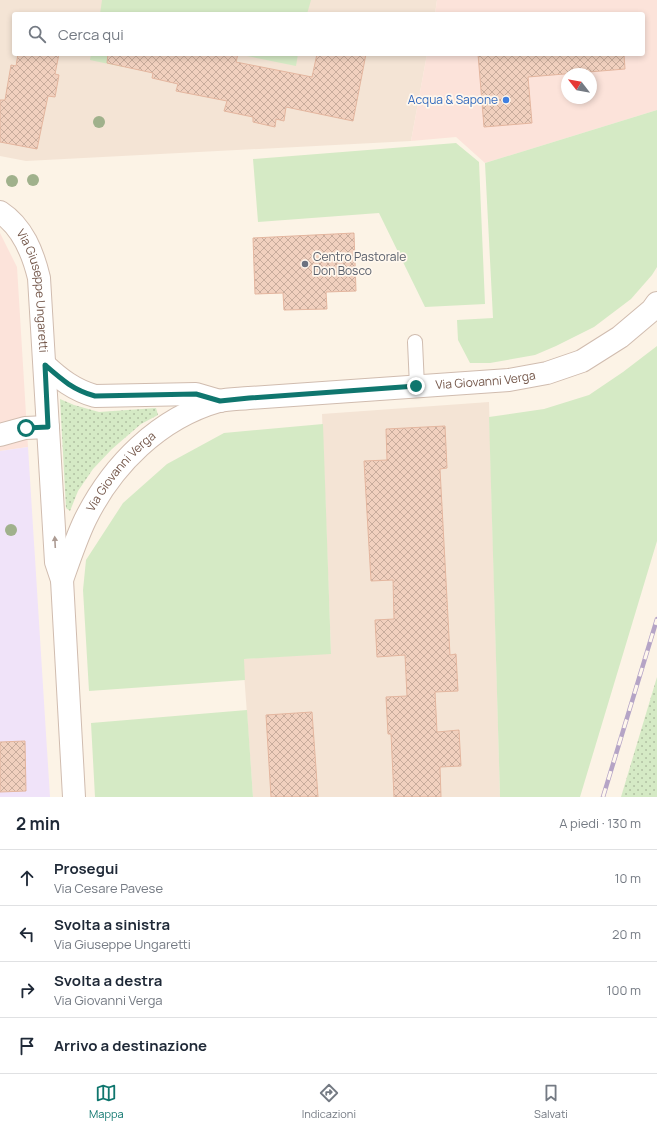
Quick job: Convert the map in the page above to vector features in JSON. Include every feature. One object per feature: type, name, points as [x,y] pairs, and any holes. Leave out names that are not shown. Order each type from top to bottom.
[{"type":"street","name":"Via Giuseppe Ungaretti","points":[[0,212],[8,218],[23,235],[35,261],[39,278],[48,427]]},
{"type":"street","name":"Via Giovanni Verga","points":[[62,580],[85,520],[102,491],[120,466],[164,427],[193,411],[220,401],[509,380],[547,373],[582,361],[620,337],[652,310],[657,303]]},
{"type":"street","name":"Via Giovanni Verga","points":[[45,365],[71,386],[82,392],[95,396],[196,394],[220,401]]},
{"type":"street","name":"Via Giovanni Verga","points":[[48,427],[56,562],[62,580],[74,797]]},
{"type":"street","points":[[0,435],[26,428],[48,427]]},
{"type":"lane","points":[[415,342],[416,386]]},
{"type":"shaded area","points":[[0,0],[437,0],[435,12],[12,12],[12,56],[427,56],[411,141],[26,161],[0,156]]},
{"type":"shaded area","points":[[437,0],[657,0],[657,110],[485,163],[456,137],[411,141],[427,56],[645,56],[645,12],[435,12]]},
{"type":"shaded area","points":[[0,233],[17,267],[28,447],[0,451]]},
{"type":"shaded area","points":[[489,402],[500,797],[253,797],[243,659],[331,653],[322,414]]},
{"type":"shaded area","points":[[28,447],[50,797],[0,797],[0,451]]},
{"type":"green space","points":[[102,0],[311,0],[308,12],[100,12]]},
{"type":"green space","points":[[91,56],[126,56],[123,67],[90,60]]},
{"type":"green space","points":[[247,56],[298,56],[296,66]]},
{"type":"green space","points":[[657,110],[657,267],[652,275],[631,299],[594,327],[556,346],[535,355],[490,363],[470,363],[458,340],[457,320],[493,318],[485,163]]},
{"type":"green space","points":[[456,143],[479,162],[485,304],[425,307],[379,213],[258,222],[253,159]]},
{"type":"green space","points":[[657,346],[657,541],[580,797],[500,797],[489,417],[544,409],[589,395],[623,372]]},
{"type":"green space","points":[[60,399],[74,405],[99,412],[156,408],[158,415],[141,424],[112,449],[93,469],[78,491],[70,511],[66,508]]},
{"type":"green space","points":[[323,424],[331,654],[244,659],[245,680],[89,691],[83,590],[86,560],[123,503],[167,464],[224,433]]},
{"type":"green space","points":[[657,677],[657,797],[621,797]]},
{"type":"green space","points":[[247,710],[253,797],[95,797],[91,723]]},
{"type":"building","points":[[18,56],[59,56],[55,74],[59,75],[55,97],[48,96],[37,149],[0,142],[0,100],[5,100],[11,65],[16,66]]},
{"type":"building","points":[[108,56],[238,56],[236,62],[312,77],[317,56],[366,56],[353,121],[286,107],[284,121],[276,119],[275,127],[253,122],[253,117],[224,111],[227,101],[176,91],[178,84],[152,78],[153,73],[107,63]]},
{"type":"building","name":"Acqua & Sapone","points":[[478,56],[624,56],[625,69],[597,71],[597,68],[561,68],[561,74],[528,77],[532,123],[484,127]]},
{"type":"building","name":"Centro Pastorale Don Bosco","points":[[354,233],[356,291],[326,292],[327,309],[284,310],[283,293],[255,294],[253,238]]},
{"type":"building","points":[[445,426],[447,468],[440,469],[450,655],[456,654],[458,691],[435,692],[437,732],[459,730],[461,766],[440,767],[441,797],[394,797],[391,734],[388,734],[386,697],[407,696],[405,655],[377,657],[375,620],[394,619],[393,580],[371,581],[364,461],[387,460],[386,429]]},
{"type":"building","points":[[312,712],[318,797],[271,797],[266,715]]},
{"type":"building","points":[[25,741],[26,791],[0,792],[0,742]]},
{"type":"railway","points":[[603,797],[657,619]]},
{"type":"place","name":"Acqua & Sapone","points":[[506,100]]},
{"type":"place","name":"Centro Pastorale Don Bosco","points":[[305,264]]},
{"type":"route","points":[[26,428],[48,427],[45,365],[71,386],[82,392],[95,396],[196,394],[220,401],[416,386]]}]
